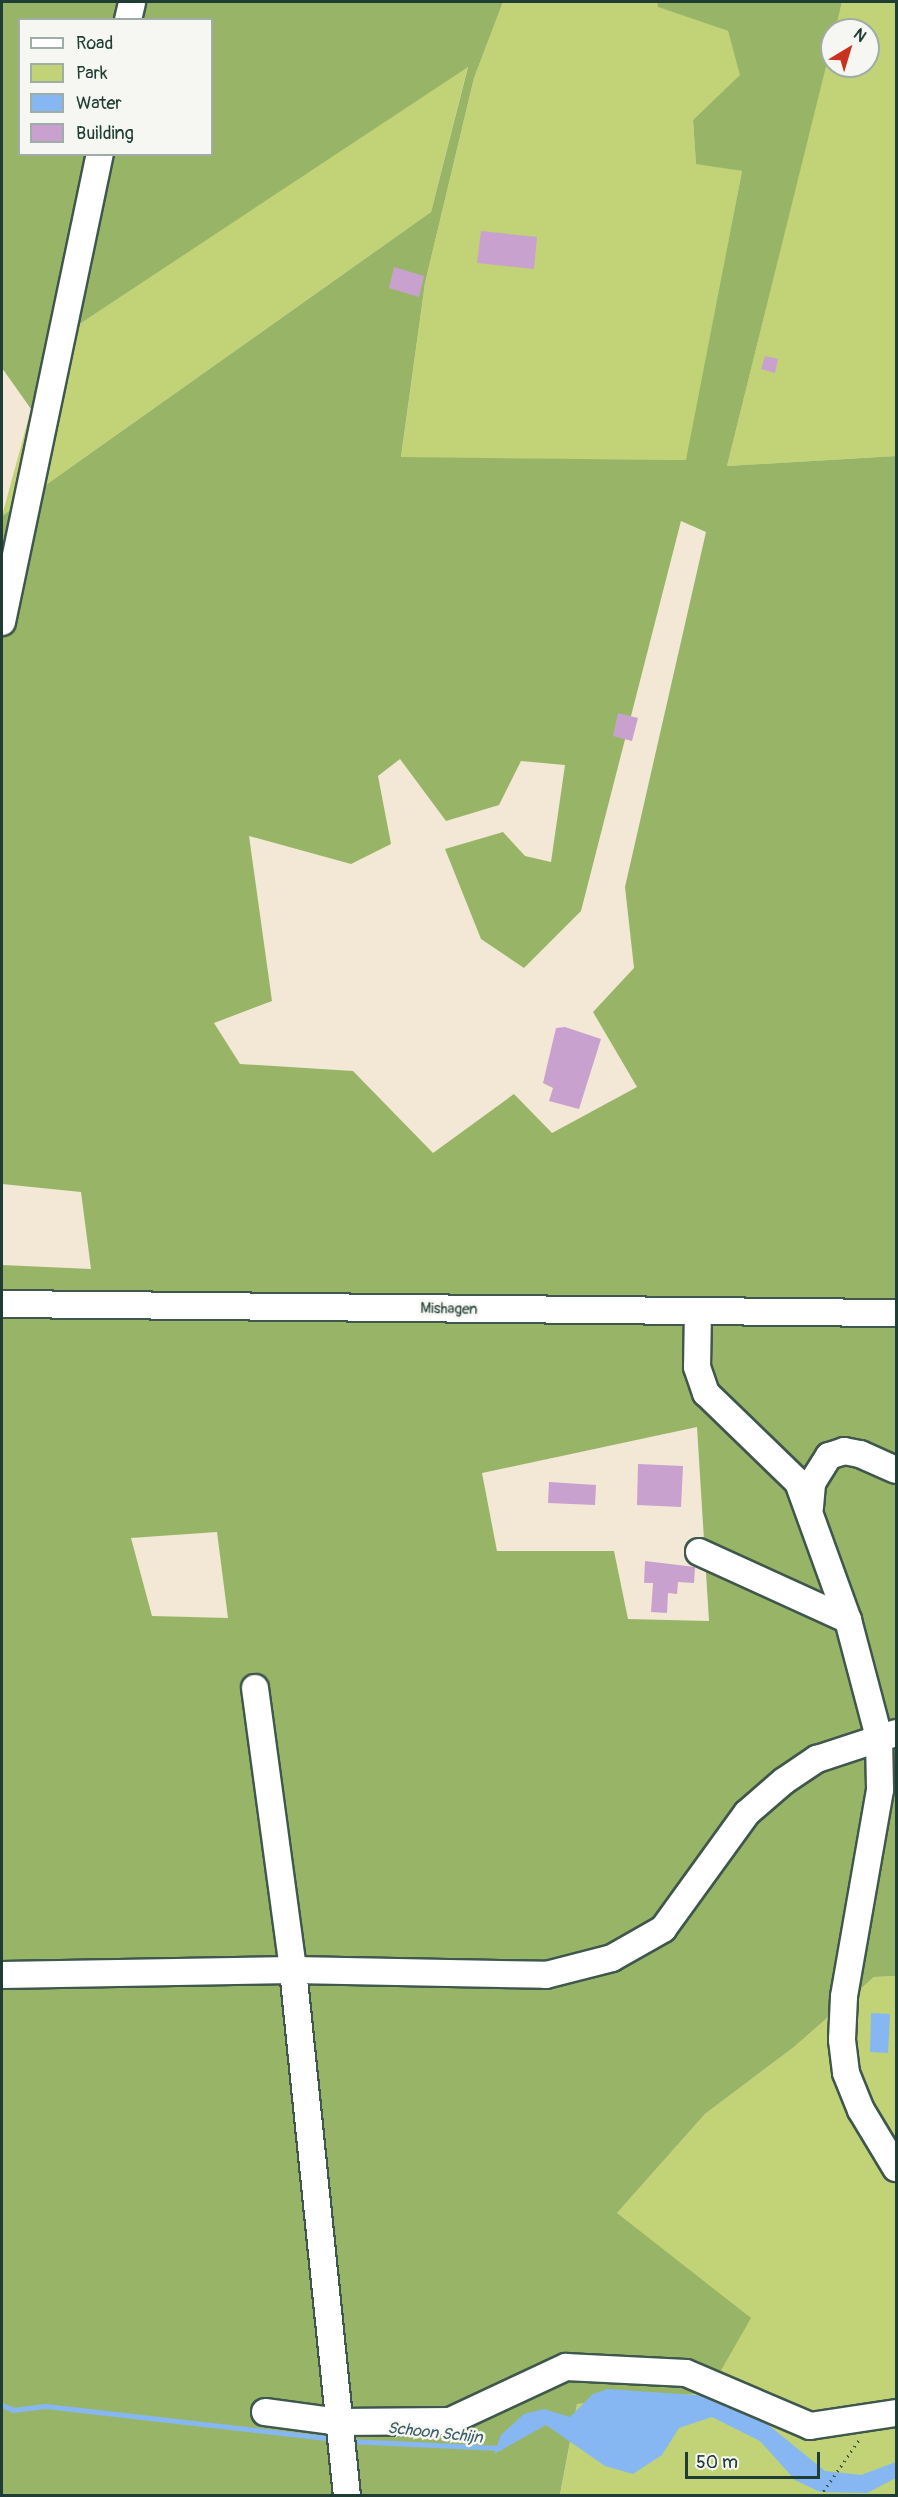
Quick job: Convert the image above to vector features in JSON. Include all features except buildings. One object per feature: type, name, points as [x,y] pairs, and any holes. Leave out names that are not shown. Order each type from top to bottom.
[{"type":"street","points":[[129,18],[132,2]]},
{"type":"street","points":[[2,622],[100,156]]},
{"type":"street","name":"Mishagen","points":[[2,1304],[897,1313]]},
{"type":"street","points":[[698,1311],[697,1367],[706,1393],[780,1460],[810,1507],[888,1735],[844,1997],[842,2040],[846,2073],[861,2110],[897,2168]]},
{"type":"street","points":[[810,1507],[812,1483],[829,1456],[844,1451],[860,1454],[897,1470]]},
{"type":"street","points":[[699,1552],[848,1620]]},
{"type":"street","points":[[255,1688],[294,1970],[347,2496]]},
{"type":"street","points":[[2,1975],[294,1970],[546,1975],[612,1958],[663,1929],[747,1813],[784,1781],[817,1759],[888,1735]]},
{"type":"street","points":[[265,2412],[340,2422],[450,2421],[566,2367],[686,2373],[810,2426],[897,2413]]},
{"type":"path","points":[[820,2496],[840,2466]]},
{"type":"green space","points":[[2,2],[503,2],[474,78],[425,283],[401,457],[686,460],[742,171],[696,164],[693,120],[740,75],[728,31],[658,7],[657,2],[842,2],[838,18],[820,18],[820,78],[823,78],[727,466],[896,456],[896,1302],[2,1296],[2,1265],[91,1269],[81,1192],[2,1184],[2,516],[431,212],[468,67],[63,335],[31,409],[2,368]],"holes":[[[681,521],[706,532],[625,887],[634,968],[593,1012],[637,1087],[552,1133],[514,1094],[433,1153],[353,1071],[240,1064],[214,1023],[272,1001],[249,836],[351,864],[391,844],[378,776],[400,759],[446,821],[499,805],[521,761],[565,765],[551,862],[525,856],[503,832],[445,849],[481,939],[524,968],[581,911]]]},
{"type":"green space","points":[[503,2],[657,2],[659,7],[728,31],[741,75],[693,120],[696,163],[742,171],[687,460],[401,458],[425,283],[474,78]]},
{"type":"green space","points":[[842,2],[896,2],[896,456],[727,466],[823,78],[880,78],[880,18],[837,18]]},
{"type":"green space","points":[[468,66],[431,212],[2,516],[31,409],[63,335]]},
{"type":"green space","points":[[2,1316],[896,1327],[896,1976],[874,1977],[794,2047],[705,2114],[617,2213],[751,2318],[708,2393],[577,2404],[560,2495],[2,2496]],"holes":[[[697,1427],[709,1621],[628,1619],[614,1551],[497,1551],[482,1473]],[[217,1532],[228,1618],[152,1616],[131,1538]]]},
{"type":"green space","points":[[896,1976],[896,2495],[560,2496],[577,2404],[708,2393],[617,2213],[705,2114],[794,2047],[874,1977]]},
{"type":"water","points":[[871,2013],[890,2014],[888,2053],[870,2052]]},
{"type":"water","points":[[607,2389],[710,2396],[766,2423],[825,2471],[861,2475],[896,2462],[896,2478],[867,2493],[820,2492],[795,2480],[760,2441],[712,2417],[679,2428],[662,2455],[633,2474],[605,2466],[546,2425],[494,2454],[501,2435],[524,2414],[544,2409],[570,2417],[593,2394]]},
{"type":"waterway","name":"Schoon Schijn","points":[[2,2405],[13,2410],[45,2406],[334,2439]]},
{"type":"waterway","name":"Schoon Schijn","points":[[349,2441],[500,2448]]}]
